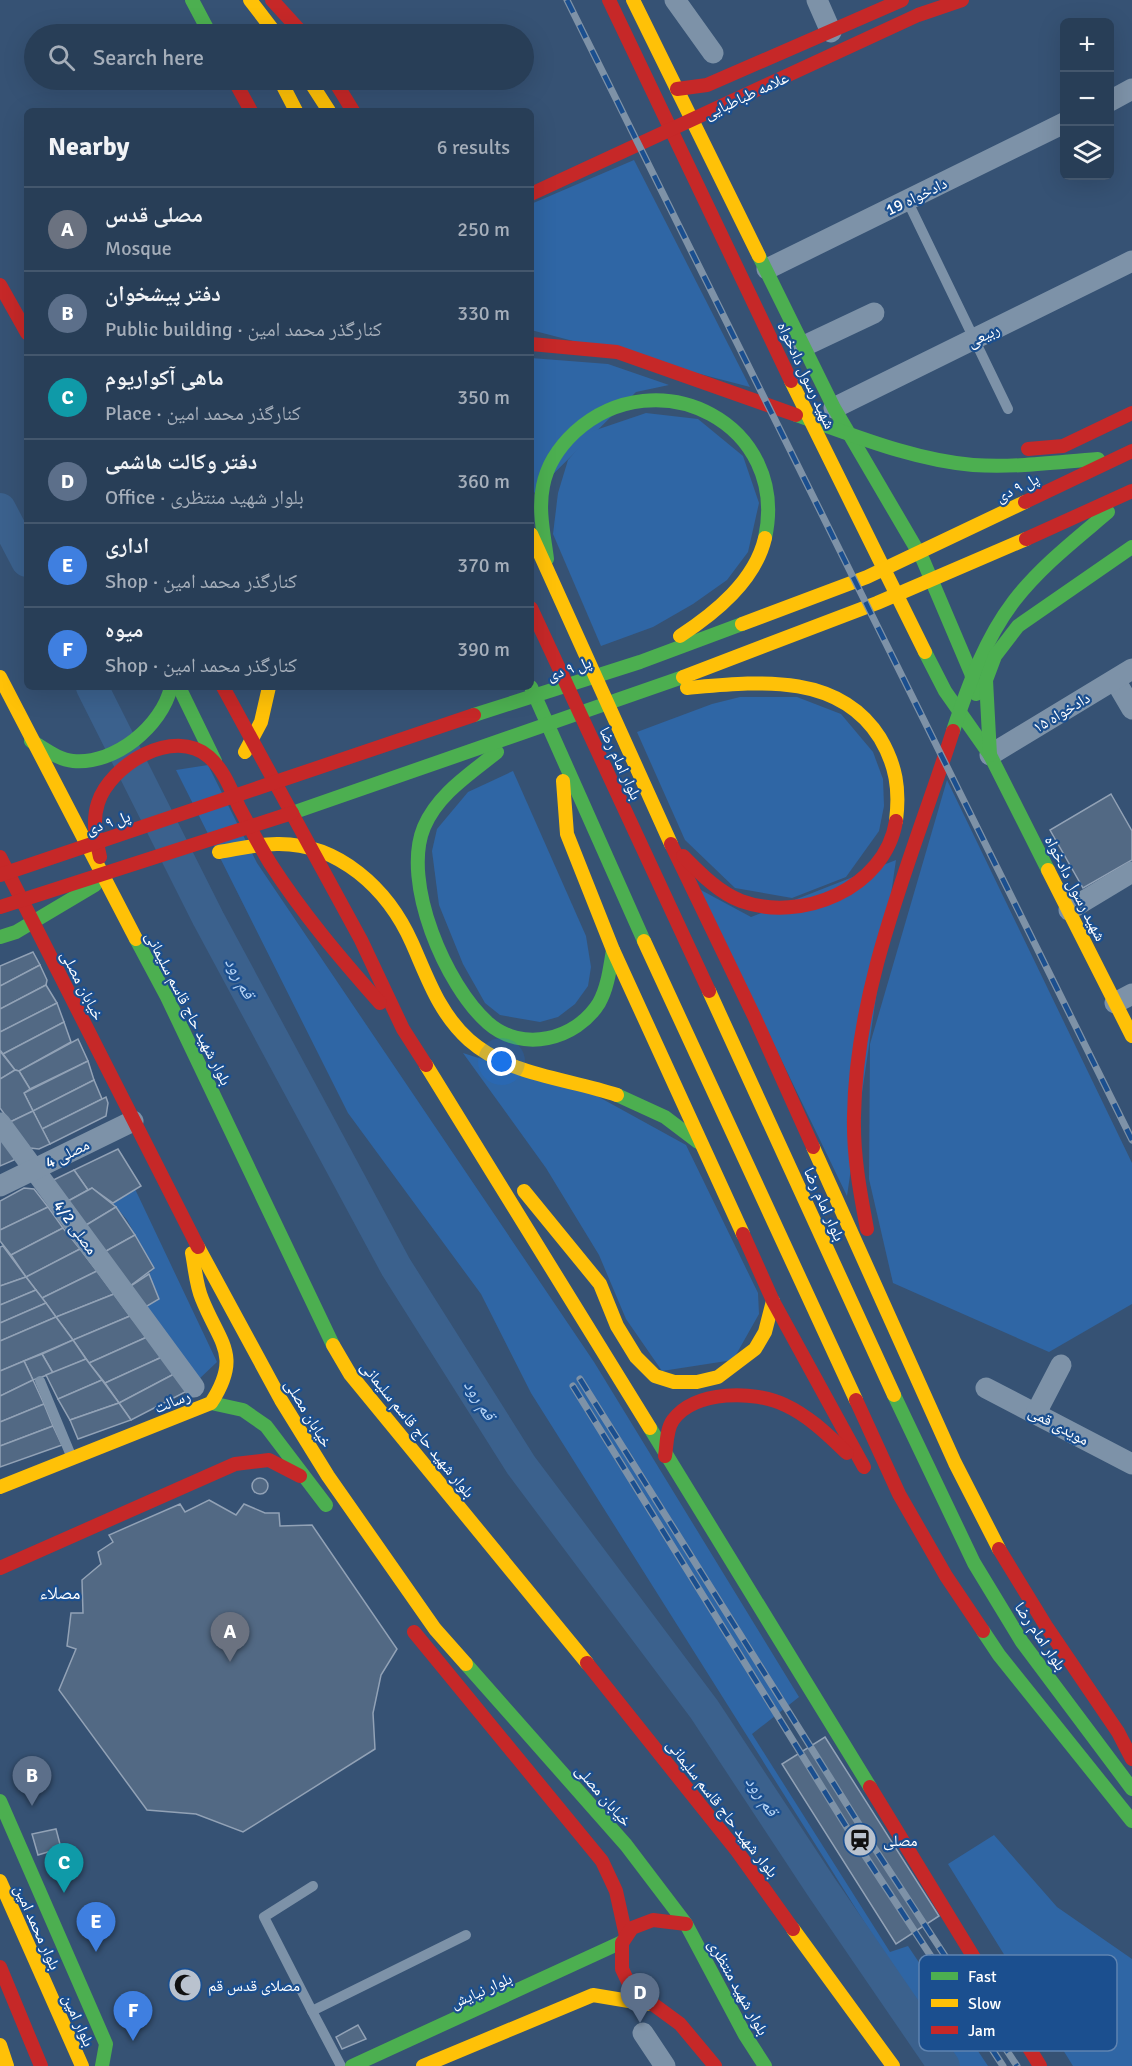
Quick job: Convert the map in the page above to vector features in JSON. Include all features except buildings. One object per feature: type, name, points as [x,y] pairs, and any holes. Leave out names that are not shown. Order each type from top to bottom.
[{"type":"main road","points":[[192,0],[205,24]]},
{"type":"main road","points":[[242,0],[253,24]]},
{"type":"main road","points":[[250,0],[268,24]]},
{"type":"main road","points":[[272,0],[294,24]]},
{"type":"main road","name":"شهید رسول دادخواه","points":[[609,0],[810,422],[945,691],[990,755],[1068,910],[1124,998],[1132,1036]]},
{"type":"main road","name":"شهید رسول دادخواه","points":[[633,0],[834,408],[923,560],[971,673],[990,755]]},
{"type":"main road","points":[[679,93],[707,85],[902,0]]},
{"type":"main road","name":"علامه طباطبایی","points":[[647,123],[926,0]]},
{"type":"main road","points":[[916,32],[962,0]]},
{"type":"main road","name":"علامه طباطبایی","points":[[534,193],[918,15],[962,0]]},
{"type":"main road","points":[[700,134],[722,119],[895,42]]},
{"type":"main road","points":[[707,85],[707,105],[722,119]]},
{"type":"main road","points":[[239,90],[248,108]]},
{"type":"main road","points":[[285,90],[294,108]]},
{"type":"main road","points":[[315,90],[327,108]]},
{"type":"main road","points":[[340,90],[351,108]]},
{"type":"main road","points":[[750,292],[769,275]]},
{"type":"main road","points":[[0,285],[24,328]]},
{"type":"main road","points":[[534,344],[617,352],[867,440],[930,458],[972,465],[1005,466],[1118,458]]},
{"type":"main road","points":[[548,573],[541,506],[545,477],[563,443],[587,422],[616,406],[642,400],[676,402],[704,410],[744,441],[762,468],[770,505],[763,545],[745,578],[705,620],[640,662]]},
{"type":"main road","points":[[1014,450],[1063,446],[1132,413]]},
{"type":"main road","points":[[846,427],[927,443]]},
{"type":"main road","points":[[1063,446],[1046,468],[1040,495],[1047,523],[1065,544],[1087,554],[1119,555]]},
{"type":"main road","name":"پل ۹ دی","points":[[2,875],[489,710],[640,662],[867,577],[1132,451]]},
{"type":"main road","points":[[0,907],[515,738],[652,690],[879,602],[1132,491]]},
{"type":"main road","points":[[890,1315],[856,1187],[854,1103],[861,1032],[874,969],[969,689],[1004,616],[1049,563],[1132,491]]},
{"type":"main road","points":[[534,541],[670,843],[754,1016],[955,1462],[997,1546],[1046,1626],[1118,1732],[1132,1759]]},
{"type":"main road","points":[[990,755],[986,680],[995,656],[1018,626],[1132,548]]},
{"type":"main road","name":"بلوار امام رضا","points":[[534,614],[932,1479],[974,1563],[1023,1642],[1132,1789]]},
{"type":"main road","name":"بلوار شهید حاج قاسم سلیمانی","points":[[0,677],[108,888],[168,997],[330,1341],[350,1374],[392,1422],[737,1851],[893,2066]]},
{"type":"main road","points":[[652,690],[751,683],[797,685],[824,692],[846,702],[865,717],[883,738],[893,760],[898,785],[898,810],[893,833],[884,855],[866,877],[820,905],[766,908],[744,902],[729,895],[702,875],[670,843]]},
{"type":"main road","points":[[31,741],[55,756],[74,761],[93,760],[152,728],[168,707],[171,690]]},
{"type":"main road","points":[[180,690],[256,842],[325,942],[403,1029],[451,1102],[665,1456],[972,1955]]},
{"type":"main road","points":[[225,690],[362,940],[403,1029]]},
{"type":"main road","points":[[164,821],[232,770],[247,749],[261,722],[268,690]]},
{"type":"main road","points":[[532,690],[563,762],[899,1494],[946,1576],[999,1655],[1132,1821]]},
{"type":"main road","points":[[515,738],[436,805],[423,829],[417,853],[424,908],[459,987],[471,1007],[491,1026],[516,1038],[537,1041],[558,1037],[575,1029],[600,1002],[608,980],[613,950]]},
{"type":"main road","points":[[108,888],[94,822],[104,790],[117,774],[161,747],[184,745],[199,750],[215,761]]},
{"type":"main road","points":[[563,762],[567,834],[613,950],[774,1301],[866,1471],[807,1418],[777,1401],[747,1396],[721,1397],[699,1403],[680,1412],[672,1420],[665,1456]]},
{"type":"main road","points":[[142,862],[285,844],[307,847],[339,859],[361,872],[381,891],[408,935],[436,998],[451,1021],[476,1046],[493,1058],[523,1070],[612,1094],[653,1108],[683,1127],[706,1150]]},
{"type":"main road","name":"خیابان مصلی","points":[[0,857],[2,875],[281,1400],[374,1545],[435,1629],[626,1845],[686,1924]]},
{"type":"main road","points":[[0,937],[16,932],[126,867]]},
{"type":"main road","points":[[0,937],[7,929],[12,910],[2,875]]},
{"type":"main road","points":[[451,1102],[600,1284],[617,1326],[636,1357],[655,1377],[674,1382],[697,1382],[718,1377],[738,1364],[754,1349],[765,1332],[774,1301]]},
{"type":"main road","name":"رسالت","points":[[0,1487],[208,1404],[222,1386],[228,1366],[226,1351],[201,1297],[185,1222]]},
{"type":"main road","points":[[208,1404],[243,1410],[266,1426],[312,1484],[335,1519]]},
{"type":"main road","points":[[0,1568],[235,1464],[257,1458],[278,1461],[312,1484]]},
{"type":"main road","points":[[891,1509],[946,1576]]},
{"type":"main road","points":[[407,1621],[602,1861],[616,1892],[624,1939],[621,1967],[633,1992],[646,2004],[677,2021],[715,2066]]},
{"type":"main road","points":[[0,1801],[106,2044],[102,2066]]},
{"type":"main road","name":"بلوار محمد امین","points":[[0,1881],[47,1987]]},
{"type":"main road","points":[[585,1961],[608,1926],[616,1892]]},
{"type":"main road","name":"بلوار نیایش","points":[[352,2066],[585,1961],[624,1939],[632,1928],[643,1921],[660,1919],[686,1924]]},
{"type":"main road","name":"بلوار شهید منتظری","points":[[686,1924],[740,2026],[765,2066]]},
{"type":"main road","points":[[0,1967],[41,2066]]},
{"type":"main road","name":"بلوار امین","points":[[47,1987],[82,2066]]},
{"type":"main road","points":[[423,2066],[593,1995],[646,2004]]},
{"type":"main road","points":[[0,2045],[7,2066]]},
{"type":"main road","points":[[1031,2051],[1040,2066]]},
{"type":"street","points":[[675,0],[713,53]]},
{"type":"street","points":[[817,0],[831,32]]},
{"type":"street","points":[[1114,98],[1132,89]]},
{"type":"street","name":"دادخواه 19","points":[[769,275],[907,200],[1060,125]]},
{"type":"street","name":"ربیعی","points":[[834,408],[1132,261]]},
{"type":"street","points":[[804,346],[874,313]]},
{"type":"street","points":[[1123,675],[1132,709]]},
{"type":"street","name":"دادخواه ۱۵","points":[[990,755],[1123,675]]},
{"type":"street","points":[[1068,910],[1132,872]]},
{"type":"street","name":"مصلی 4","points":[[0,1186],[133,1121]]},
{"type":"street","name":"مصلی 4/2","points":[[0,1123],[194,1387]]},
{"type":"street","points":[[1036,1413],[1061,1365]]},
{"type":"street","name":"مویدی قمی","points":[[986,1388],[1132,1464]]},
{"type":"street","points":[[642,2033],[666,2066]]},
{"type":"lane","points":[[907,200],[1008,409]]},
{"type":"lane","points":[[40,1381],[72,1458]]},
{"type":"lane","points":[[313,1886],[264,1917],[340,2066]]},
{"type":"lane","points":[[312,2011],[466,1935]]},
{"type":"shaded area","points":[[634,160],[750,387],[534,331],[534,203]]},
{"type":"shaded area","points":[[534,358],[608,364],[669,385],[636,392],[534,493]]},
{"type":"shaded area","points":[[646,413],[698,419],[743,456],[759,503],[748,552],[727,580],[693,604],[653,627],[601,646],[553,534],[558,493],[568,460],[593,431]]},
{"type":"shaded area","points":[[740,697],[797,697],[841,714],[873,752],[883,779],[884,806],[879,831],[846,877],[792,898],[735,888],[685,840],[637,732],[712,704]]},
{"type":"shaded area","points":[[208,765],[257,863],[594,1362],[799,1697],[752,1734],[890,1952],[908,1946],[919,1962],[919,2009],[531,1393],[481,1294],[348,1113],[176,770]]},
{"type":"shaded area","points":[[513,771],[586,936],[591,967],[588,986],[575,1004],[558,1017],[540,1022],[500,1015],[485,1003],[463,964],[439,905],[432,851],[437,829],[468,792]]},
{"type":"shaded area","points":[[947,780],[1132,1163],[1132,1304],[1049,1352],[893,1283],[869,1179],[870,1044]]},
{"type":"shaded area","points":[[896,860],[847,1196],[699,889],[751,917]]},
{"type":"shaded area","points":[[463,1053],[597,1096],[686,1145],[758,1293],[759,1314],[733,1360],[662,1371],[626,1319],[599,1255],[546,1168]]},
{"type":"shaded area","points":[[135,1189],[217,1362],[198,1380],[142,1309],[159,1299],[149,1274],[154,1268],[127,1220],[113,1203]]},
{"type":"shaded area","points":[[994,1835],[1057,1907],[1132,1959],[1132,2066],[1073,2066],[1064,2051],[1117,2051],[1117,1955],[1004,1955],[948,1864]]},
{"type":"shaded area","points":[[946,2051],[978,2051],[988,2066],[955,2066]]},
{"type":"waterway","name":"قم رود","points":[[0,509],[24,555]]},
{"type":"waterway","name":"قم رود","points":[[94,690],[208,918],[396,1267],[521,1465],[704,1709],[919,2030]]},
{"type":"waterway","name":"قم رود","points":[[934,2051],[944,2066]]},
{"type":"railway","points":[[567,0],[1132,1140]]},
{"type":"railway","points":[[580,1379],[864,1832],[944,1955]]},
{"type":"railway","points":[[573,1386],[854,1839],[930,1955]]},
{"type":"railway","points":[[993,2051],[1003,2066]]},
{"type":"railway","points":[[1007,2051],[1017,2066]]},
{"type":"traffic: fast","points":[[192,0],[205,24]]},
{"type":"traffic: fast","points":[[759,256],[834,408],[923,560],[971,673],[976,694]]},
{"type":"traffic: fast","points":[[547,559],[541,504],[545,478],[554,457],[575,432],[608,410],[643,401],[678,403],[710,414],[738,435],[758,463],[767,498],[765,538]]},
{"type":"traffic: fast","points":[[796,415],[883,446],[951,462],[1004,466],[1098,459]]},
{"type":"traffic: fast","points":[[953,731],[971,680],[986,647],[1014,601],[1046,565],[1108,512]]},
{"type":"traffic: fast","points":[[990,755],[986,680],[995,656],[1018,626],[1132,547]]},
{"type":"traffic: fast","points":[[474,715],[640,662],[742,624]]},
{"type":"traffic: fast","points":[[925,652],[945,691],[990,755],[1048,870]]},
{"type":"traffic: fast","points":[[292,813],[683,677]]},
{"type":"traffic: fast","points":[[31,741],[67,760],[89,761],[105,757],[120,750],[147,729],[158,716],[170,690]]},
{"type":"traffic: fast","points":[[180,690],[215,761]]},
{"type":"traffic: fast","points":[[532,690],[644,941]]},
{"type":"traffic: fast","points":[[497,752],[456,785],[438,804],[424,827],[418,850],[418,876],[423,903],[443,959],[457,984],[472,1006],[488,1023],[502,1032],[516,1038],[532,1040],[548,1038],[577,1026],[599,1003],[607,984],[613,950]]},
{"type":"traffic: fast","points":[[0,937],[16,932],[95,885]]},
{"type":"traffic: fast","points":[[136,939],[167,997],[333,1345]]},
{"type":"traffic: fast","points":[[617,1095],[665,1117],[698,1142]]},
{"type":"traffic: fast","points":[[894,1395],[974,1563],[1022,1642],[1132,1789]]},
{"type":"traffic: fast","points":[[211,1403],[243,1410],[266,1426],[326,1505]]},
{"type":"traffic: fast","points":[[650,1428],[870,1787]]},
{"type":"traffic: fast","points":[[983,1631],[999,1655],[1132,1821]]},
{"type":"traffic: fast","points":[[466,1664],[626,1845],[686,1924],[745,2035],[765,2066]]},
{"type":"traffic: fast","points":[[0,1801],[106,2044],[102,2066]]},
{"type":"traffic: fast","points":[[352,2066],[622,1942]]},
{"type":"traffic: slow","points":[[250,0],[268,24]]},
{"type":"traffic: slow","points":[[633,0],[759,256]]},
{"type":"traffic: slow","points":[[285,90],[294,108]]},
{"type":"traffic: slow","points":[[315,90],[327,108]]},
{"type":"traffic: slow","points":[[791,381],[925,652]]},
{"type":"traffic: slow","points":[[742,624],[867,577],[1025,502]]},
{"type":"traffic: slow","points":[[680,636],[720,606],[743,582],[760,554],[765,538]]},
{"type":"traffic: slow","points":[[683,677],[877,603],[1026,539]]},
{"type":"traffic: slow","points":[[534,541],[671,844]]},
{"type":"traffic: slow","points":[[0,677],[136,939]]},
{"type":"traffic: slow","points":[[687,688],[740,684],[793,686],[818,691],[842,701],[862,716],[880,738],[890,758],[897,788],[896,821]]},
{"type":"traffic: slow","points":[[245,752],[261,722],[268,690]]},
{"type":"traffic: slow","points":[[563,781],[567,834],[613,950],[743,1234]]},
{"type":"traffic: slow","points":[[219,852],[277,844],[321,851],[341,861],[359,873],[390,905],[402,923],[442,1007],[469,1040],[485,1052],[521,1069],[617,1095]]},
{"type":"traffic: slow","points":[[1048,870],[1132,1036]]},
{"type":"traffic: slow","points":[[644,941],[856,1400]]},
{"type":"traffic: slow","points":[[709,991],[894,1395]]},
{"type":"traffic: slow","points":[[426,1065],[650,1428]]},
{"type":"traffic: slow","points":[[813,1147],[955,1463],[999,1549]]},
{"type":"traffic: slow","points":[[524,1191],[600,1284],[617,1326],[636,1357],[655,1376],[674,1382],[697,1382],[718,1377],[755,1349],[765,1332],[773,1301]]},
{"type":"traffic: slow","points":[[198,1247],[281,1400],[328,1476],[435,1629],[466,1664]]},
{"type":"traffic: slow","points":[[0,1487],[211,1403],[220,1387],[227,1361],[221,1339],[200,1294],[192,1253]]},
{"type":"traffic: slow","points":[[333,1345],[350,1374],[587,1663]]},
{"type":"traffic: slow","points":[[0,1881],[82,2066]]},
{"type":"traffic: slow","points":[[793,1929],[893,2066]]},
{"type":"traffic: slow","points":[[423,2066],[593,1995],[647,2004]]},
{"type":"traffic: slow","points":[[0,2045],[7,2066]]},
{"type":"traffic: jam","points":[[272,0],[294,24]]},
{"type":"traffic: jam","points":[[609,0],[791,381]]},
{"type":"traffic: jam","points":[[677,89],[707,85],[902,0]]},
{"type":"traffic: jam","points":[[534,193],[918,15],[962,0]]},
{"type":"traffic: jam","points":[[239,90],[249,108]]},
{"type":"traffic: jam","points":[[340,90],[351,108]]},
{"type":"traffic: jam","points":[[0,285],[24,328]]},
{"type":"traffic: jam","points":[[534,344],[617,352],[796,415]]},
{"type":"traffic: jam","points":[[1028,449],[1063,446],[1132,413]]},
{"type":"traffic: jam","points":[[1025,502],[1132,451]]},
{"type":"traffic: jam","points":[[1026,539],[1132,491]]},
{"type":"traffic: jam","points":[[534,614],[709,991]]},
{"type":"traffic: jam","points":[[225,690],[361,940],[403,1029],[426,1065]]},
{"type":"traffic: jam","points":[[0,875],[474,715]]},
{"type":"traffic: jam","points":[[867,1229],[854,1131],[857,1066],[865,1017],[889,920],[953,731]]},
{"type":"traffic: jam","points":[[100,857],[95,830],[96,810],[105,789],[115,775],[145,754],[162,748],[179,746],[195,749],[209,757],[219,768],[282,882],[322,935],[380,1003]]},
{"type":"traffic: jam","points":[[0,907],[292,813]]},
{"type":"traffic: jam","points":[[683,856],[710,882],[741,901],[764,907],[789,907],[814,903],[837,895],[858,882],[876,865],[889,845],[896,821]]},
{"type":"traffic: jam","points":[[671,844],[754,1016],[813,1147]]},
{"type":"traffic: jam","points":[[0,857],[198,1247]]},
{"type":"traffic: jam","points":[[743,1234],[773,1301],[864,1467]]},
{"type":"traffic: jam","points":[[665,1456],[671,1424],[683,1410],[710,1398],[742,1395],[772,1400],[794,1409],[818,1426],[847,1453]]},
{"type":"traffic: jam","points":[[856,1400],[899,1494],[946,1576],[983,1631]]},
{"type":"traffic: jam","points":[[0,1568],[235,1464],[269,1460],[300,1476]]},
{"type":"traffic: jam","points":[[999,1549],[1046,1626],[1118,1732],[1132,1759]]},
{"type":"traffic: jam","points":[[414,1632],[602,1861],[616,1891],[626,1936]]},
{"type":"traffic: jam","points":[[587,1663],[737,1851],[793,1929]]},
{"type":"traffic: jam","points":[[870,1787],[972,1955]]},
{"type":"traffic: jam","points":[[686,1924],[653,1920],[632,1928],[622,1943],[622,1969],[631,1988],[680,2024],[715,2066]]},
{"type":"traffic: jam","points":[[0,1967],[41,2066]]},
{"type":"traffic: jam","points":[[1031,2051],[1040,2066]]},
{"type":"place","name":"مصلی قدس","points":[[230,1662]]},
{"type":"place","name":"دفتر پیشخوان","points":[[32,1806]]},
{"type":"place","name":"مصلی","points":[[860,1840]]},
{"type":"place","name":"ماهی آکواریوم","points":[[64,1893]]},
{"type":"place","name":"اداری","points":[[96,1952]]},
{"type":"place","name":"مصلای قدس قم","points":[[185,1985]]},
{"type":"place","name":"دفتر وکالت هاشمی","points":[[640,2023]]},
{"type":"place","name":"میوه","points":[[133,2041]]},
{"type":"district","name":"مصلاء","points":[[60,1593]]}]
